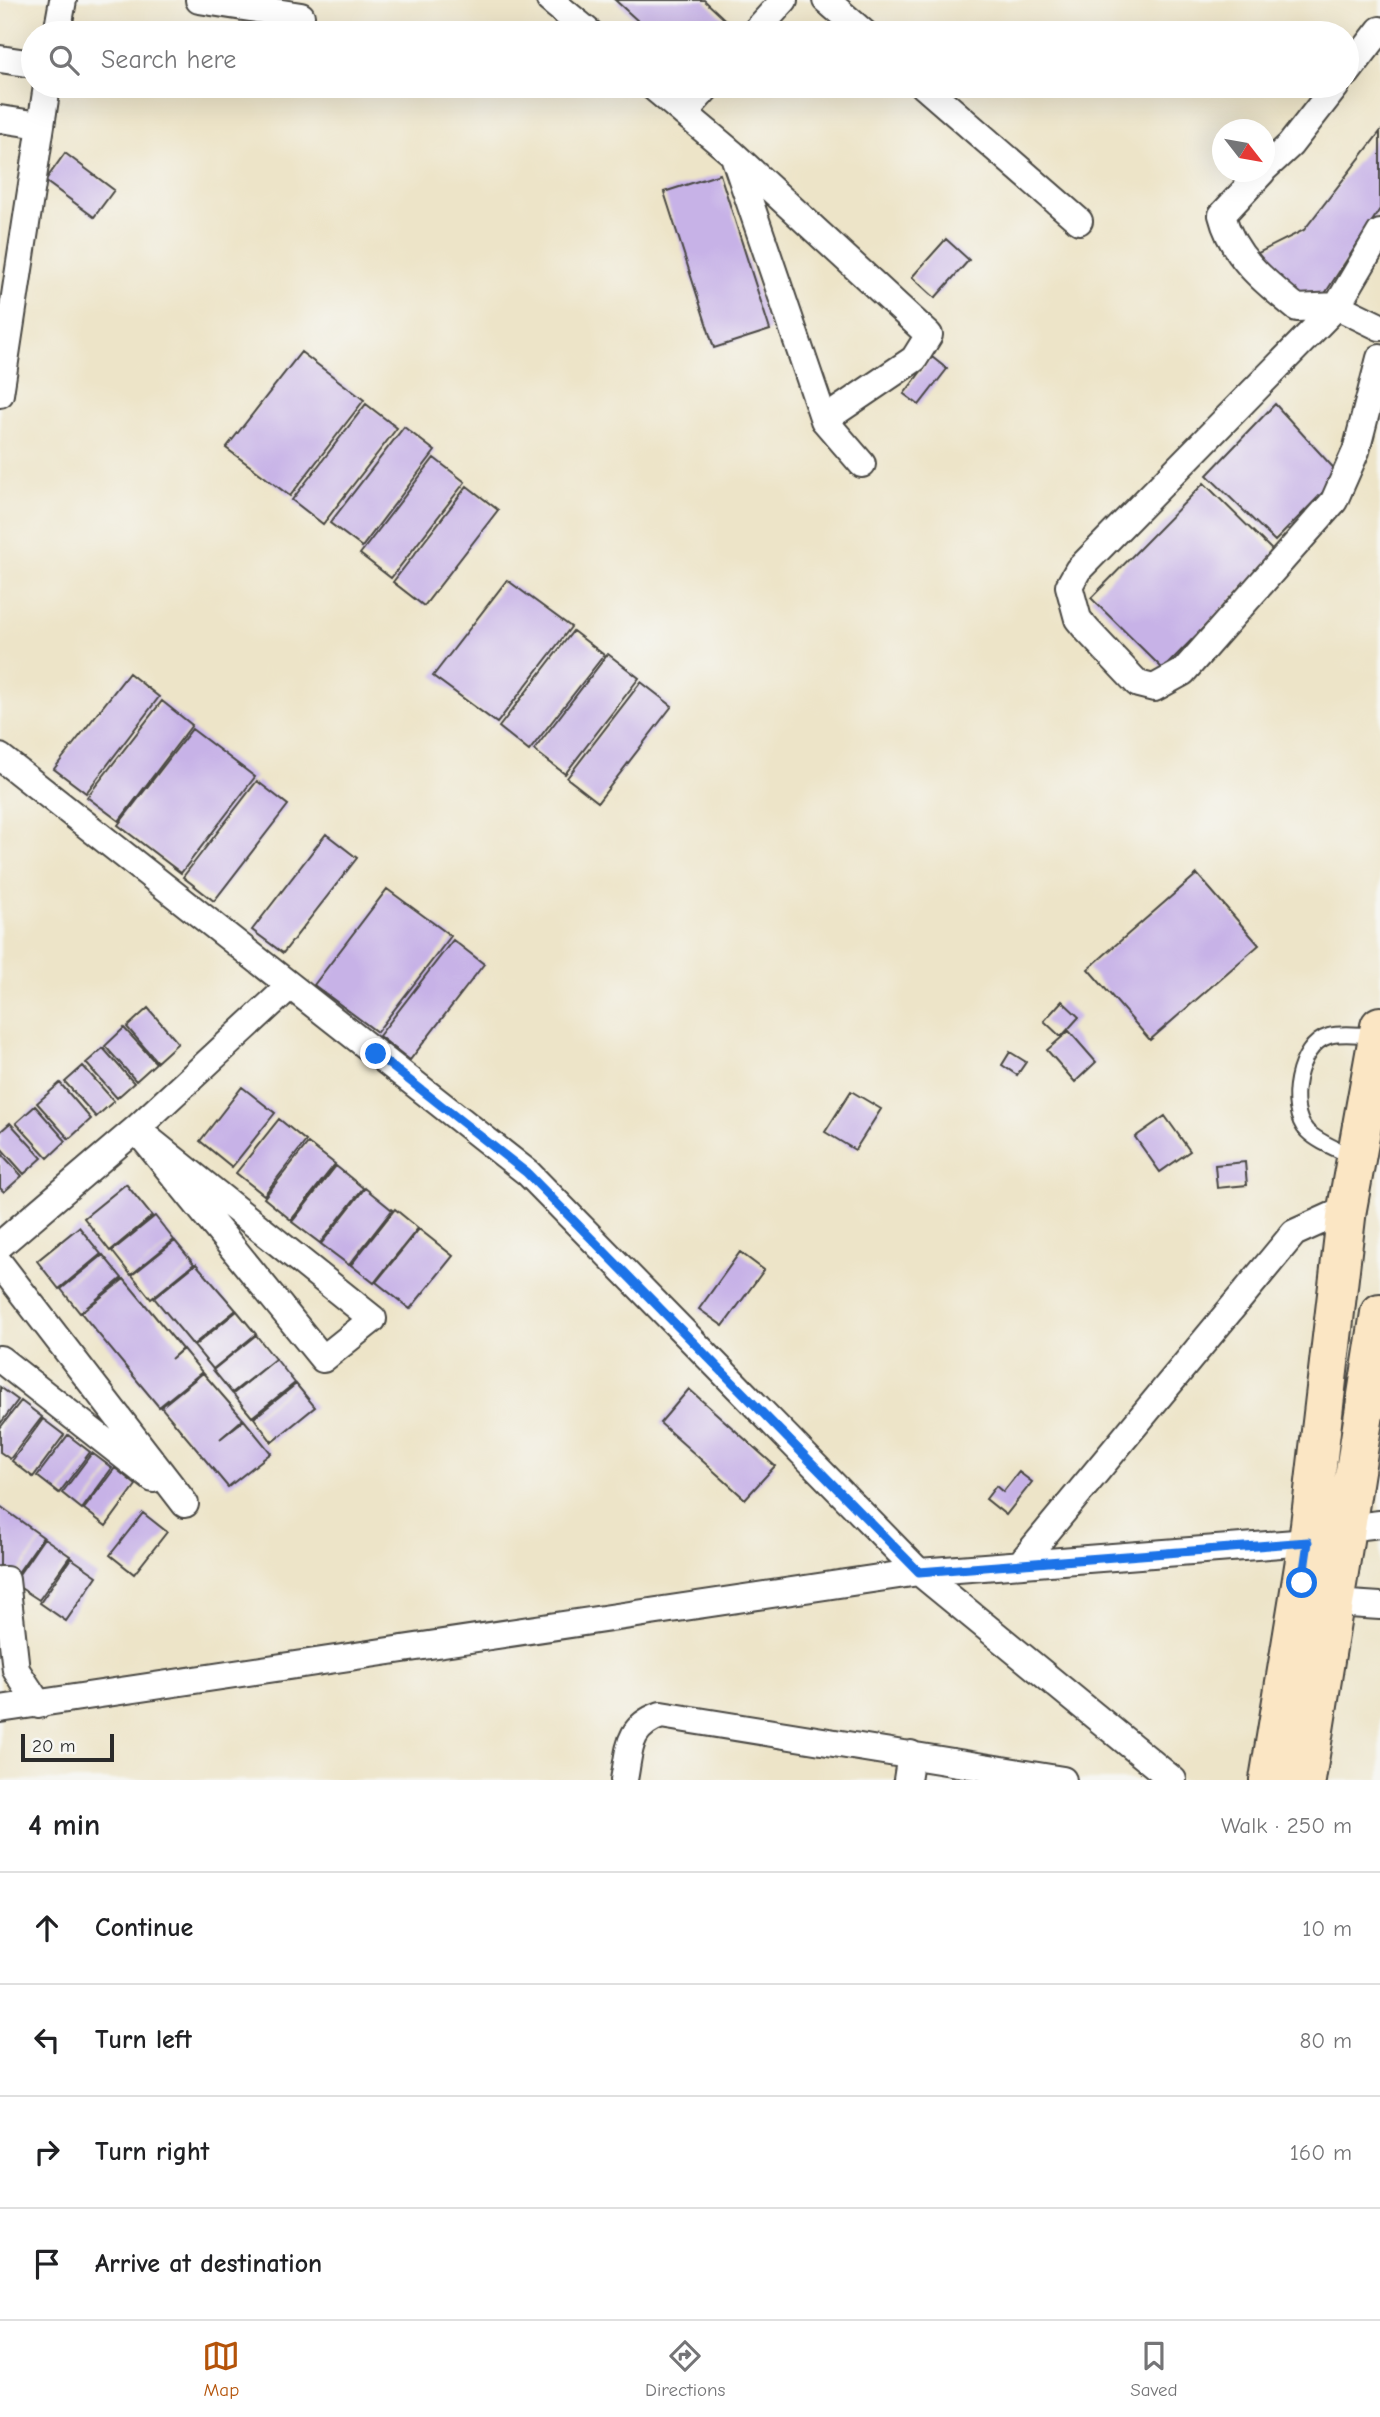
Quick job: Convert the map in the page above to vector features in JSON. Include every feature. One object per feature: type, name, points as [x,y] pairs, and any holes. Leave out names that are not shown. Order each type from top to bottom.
[{"type":"street","points":[[59,21],[63,0]]},
{"type":"street","points":[[199,0],[301,16]]},
{"type":"street","points":[[550,0],[575,21]]},
{"type":"street","points":[[765,21],[784,0]]},
{"type":"street","points":[[826,0],[850,21]]},
{"type":"street","points":[[1359,57],[1380,30]]},
{"type":"street","points":[[0,59],[21,62]]},
{"type":"street","points":[[0,394],[8,290],[45,98]]},
{"type":"street","points":[[666,98],[733,154],[929,335],[914,359],[824,420]]},
{"type":"street","points":[[684,113],[697,98]]},
{"type":"street","points":[[938,98],[1079,220]]},
{"type":"street","points":[[1275,159],[1290,145],[1327,98]]},
{"type":"street","points":[[0,119],[40,125]]},
{"type":"street","points":[[733,154],[824,420],[862,464]]},
{"type":"street","points":[[1252,182],[1222,215],[1225,228],[1257,276],[1297,308],[1337,306],[1380,327]]},
{"type":"street","points":[[1380,233],[1337,306],[1078,570],[1069,586],[1078,619],[1138,684],[1154,688],[1183,672],[1334,501],[1356,451],[1380,358]]},
{"type":"street","points":[[0,757],[527,1173],[919,1572],[1173,1780]]},
{"type":"street","points":[[0,1245],[136,1129],[290,986]]},
{"type":"street","points":[[1306,1780],[1316,1602],[1308,1542],[1347,1209],[1379,1031]]},
{"type":"street","points":[[136,1129],[319,1276],[373,1319],[323,1359],[136,1129]]},
{"type":"street","points":[[1020,1564],[1294,1233],[1347,1209]]},
{"type":"street","points":[[0,1264],[185,1504],[0,1359]]},
{"type":"street","points":[[1269,1780],[1316,1602],[1363,1526],[1380,1314]]},
{"type":"street","points":[[0,1709],[919,1572],[1308,1542]]},
{"type":"street","points":[[0,1580],[6,1580],[16,1670],[38,1705]]},
{"type":"street","points":[[1316,1602],[1380,1606]]},
{"type":"street","points":[[624,1780],[632,1736],[643,1721],[660,1715],[909,1767],[1063,1780]]},
{"type":"lane","points":[[1356,1158],[1307,1131],[1297,1113],[1298,1083],[1308,1051],[1328,1037],[1379,1031]]},
{"type":"building","points":[[615,0],[704,0],[727,21],[638,21]]},
{"type":"building","points":[[1380,132],[1380,209],[1324,295],[1303,301],[1252,256],[1304,230]]},
{"type":"building","points":[[65,153],[114,190],[94,217],[45,181]]},
{"type":"building","points":[[720,174],[770,330],[714,348],[664,192]]},
{"type":"building","points":[[946,239],[969,260],[935,298],[912,277]]},
{"type":"building","points":[[301,352],[364,400],[290,496],[226,448]]},
{"type":"building","points":[[932,357],[947,369],[919,405],[904,394]]},
{"type":"building","points":[[366,404],[397,428],[323,524],[292,500]]},
{"type":"building","points":[[1275,404],[1340,475],[1275,541],[1207,475]]},
{"type":"building","points":[[404,427],[435,451],[362,547],[330,523]]},
{"type":"building","points":[[434,458],[465,482],[391,578],[360,554]]},
{"type":"building","points":[[1204,483],[1276,554],[1163,669],[1091,598]]},
{"type":"building","points":[[467,486],[498,510],[424,606],[393,582]]},
{"type":"building","points":[[507,580],[571,627],[497,723],[433,676]]},
{"type":"building","points":[[573,631],[604,655],[529,751],[499,727]]},
{"type":"building","points":[[608,654],[639,678],[565,774],[534,750]]},
{"type":"building","points":[[129,673],[159,697],[86,793],[54,769]]},
{"type":"building","points":[[641,682],[672,706],[598,802],[567,778]]},
{"type":"building","points":[[162,701],[192,725],[119,821],[87,797]]},
{"type":"building","points":[[192,729],[255,777],[181,873],[118,825]]},
{"type":"building","points":[[257,781],[288,805],[214,901],[183,877]]},
{"type":"building","points":[[326,834],[357,858],[283,953],[252,930]]},
{"type":"building","points":[[1197,874],[1259,945],[1150,1040],[1088,969]]},
{"type":"building","points":[[387,889],[451,936],[377,1032],[314,985]]},
{"type":"building","points":[[453,940],[484,964],[410,1060],[379,1036]]},
{"type":"building","points":[[1062,1001],[1079,1017],[1061,1037],[1044,1021]]},
{"type":"building","points":[[148,1008],[178,1043],[157,1062],[127,1027]]},
{"type":"building","points":[[124,1028],[156,1063],[136,1081],[105,1046]]},
{"type":"building","points":[[1069,1031],[1096,1062],[1075,1082],[1047,1050]]},
{"type":"building","points":[[103,1048],[134,1083],[117,1098],[86,1063]]},
{"type":"building","points":[[1010,1052],[1026,1062],[1017,1075],[1002,1065]]},
{"type":"building","points":[[83,1066],[114,1101],[96,1117],[65,1082]]},
{"type":"building","points":[[60,1083],[91,1119],[69,1139],[37,1103]]},
{"type":"building","points":[[242,1087],[275,1113],[232,1167],[200,1141]]},
{"type":"building","points":[[851,1091],[881,1109],[855,1150],[825,1132]]},
{"type":"building","points":[[35,1106],[66,1141],[48,1158],[16,1123]]},
{"type":"building","points":[[1165,1116],[1190,1151],[1160,1172],[1135,1137]]},
{"type":"building","points":[[279,1119],[306,1141],[264,1195],[236,1173]]},
{"type":"building","points":[[10,1123],[42,1158],[24,1174],[0,1147],[0,1132]]},
{"type":"building","points":[[308,1143],[335,1164],[291,1220],[264,1198]]},
{"type":"building","points":[[0,1152],[22,1176],[4,1192],[0,1188]]},
{"type":"building","points":[[1245,1162],[1247,1185],[1217,1188],[1215,1165]]},
{"type":"building","points":[[336,1166],[363,1188],[320,1243],[292,1222]]},
{"type":"building","points":[[126,1184],[152,1216],[110,1251],[84,1218]]},
{"type":"building","points":[[365,1188],[392,1210],[349,1265],[321,1244]]},
{"type":"building","points":[[395,1209],[418,1228],[374,1283],[351,1265]]},
{"type":"building","points":[[155,1216],[174,1240],[131,1275],[112,1251]]},
{"type":"building","points":[[79,1227],[101,1254],[59,1289],[37,1261]]},
{"type":"building","points":[[419,1229],[453,1256],[410,1309],[376,1282]]},
{"type":"building","points":[[175,1241],[194,1264],[151,1299],[132,1275]]},
{"type":"building","points":[[740,1252],[764,1270],[723,1326],[699,1309]]},
{"type":"building","points":[[103,1255],[122,1278],[80,1313],[61,1289]]},
{"type":"building","points":[[196,1264],[236,1310],[193,1345],[154,1298]]},
{"type":"building","points":[[124,1279],[182,1349],[171,1359],[183,1349],[202,1372],[159,1407],[81,1313]]},
{"type":"building","points":[[237,1311],[256,1334],[213,1369],[194,1346]]},
{"type":"building","points":[[256,1335],[275,1359],[232,1393],[213,1370]]},
{"type":"building","points":[[276,1359],[295,1383],[252,1417],[233,1394]]},
{"type":"building","points":[[203,1373],[243,1419],[220,1439],[244,1420],[271,1453],[228,1487],[161,1407]]},
{"type":"building","points":[[296,1384],[315,1407],[272,1442],[254,1418]]},
{"type":"building","points":[[0,1387],[18,1400],[0,1424]]},
{"type":"building","points":[[689,1389],[775,1466],[745,1499],[660,1423]]},
{"type":"building","points":[[21,1401],[42,1417],[10,1459],[0,1452],[0,1428]]},
{"type":"building","points":[[43,1419],[64,1435],[33,1477],[12,1461]]},
{"type":"building","points":[[68,1435],[90,1452],[59,1493],[37,1476]]},
{"type":"building","points":[[92,1453],[112,1468],[82,1509],[62,1493]]},
{"type":"building","points":[[115,1468],[136,1485],[106,1526],[84,1509]]},
{"type":"building","points":[[1019,1472],[1032,1482],[1006,1515],[986,1499],[996,1486],[1003,1492]]},
{"type":"building","points":[[0,1506],[43,1537],[12,1581],[0,1573]]},
{"type":"building","points":[[143,1513],[167,1532],[134,1574],[110,1555]]},
{"type":"building","points":[[44,1538],[70,1556],[39,1600],[13,1583]]},
{"type":"building","points":[[71,1558],[97,1576],[66,1621],[40,1603]]},
{"type":"route","points":[[376,1054],[527,1173],[919,1572],[1308,1542],[1302,1583]]}]
